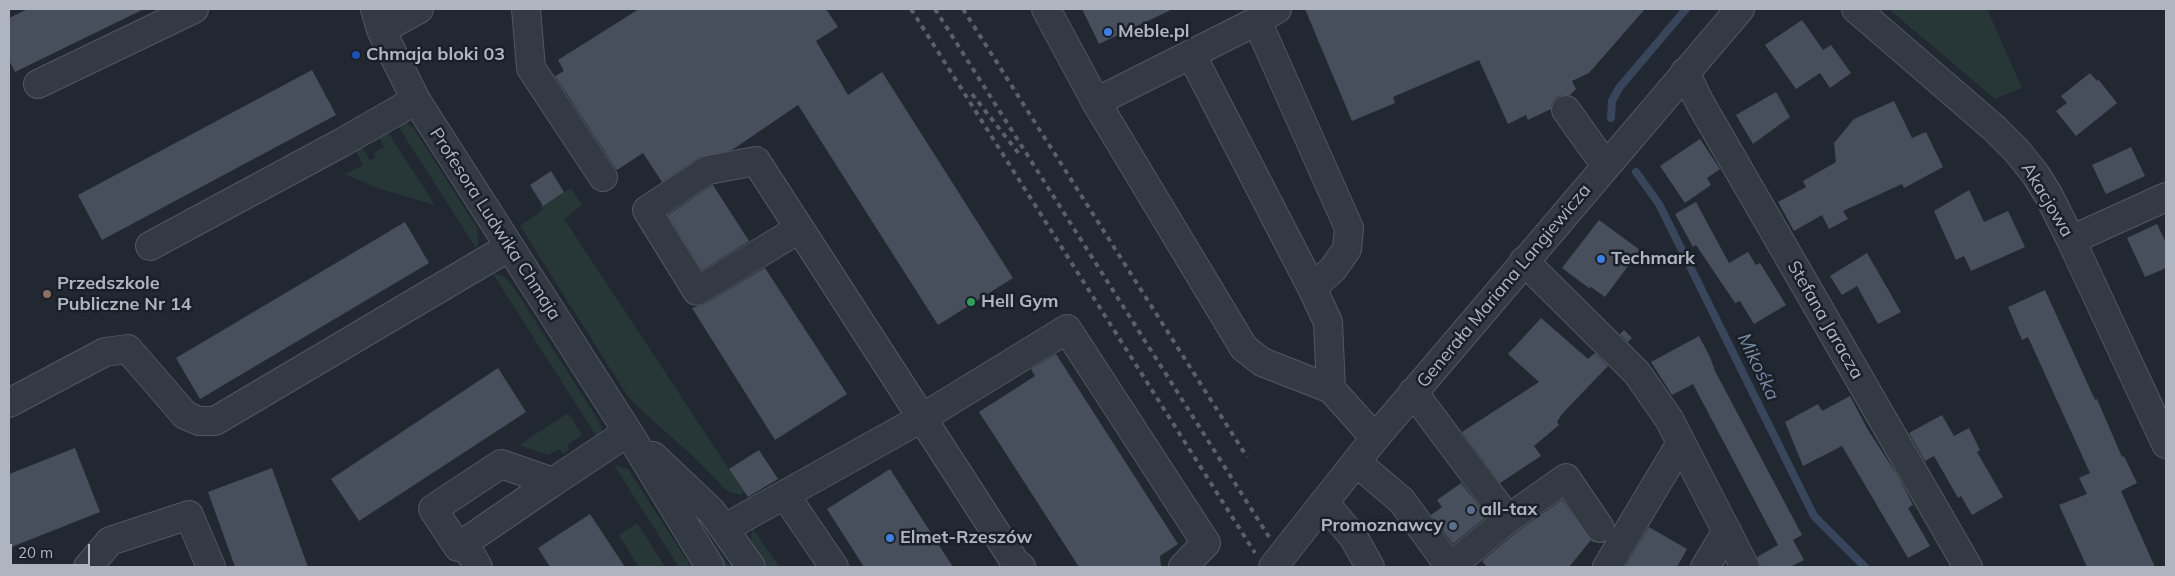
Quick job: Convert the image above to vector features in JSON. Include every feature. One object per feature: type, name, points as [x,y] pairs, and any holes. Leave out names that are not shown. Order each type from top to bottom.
[{"type":"street","points":[[38,84],[194,9]]},
{"type":"street","points":[[378,19],[419,9]]},
{"type":"street","points":[[526,9],[531,68],[603,177]]},
{"type":"street","points":[[1046,9],[1096,102],[1244,348],[1262,362],[1331,389],[1375,438]]},
{"type":"street","name":"Generała Mariana Langiewicza","points":[[1273,567],[1413,392],[1740,9]]},
{"type":"street","name":"Akacjowa","points":[[1856,9],[1994,128],[2016,151],[2049,196],[2166,444]]},
{"type":"street","points":[[1096,102],[1267,15],[1349,228],[1347,249],[1333,269],[1312,288]]},
{"type":"street","name":"Profesora Ludwika Chmaja","points":[[378,19],[416,100],[628,432],[710,567]]},
{"type":"street","points":[[1191,54],[1328,322],[1331,389]]},
{"type":"street","name":"Stefana Jaracza","points":[[1685,72],[1699,101],[1968,567]]},
{"type":"street","points":[[150,246],[416,100]]},
{"type":"street","points":[[1566,110],[1606,166]]},
{"type":"street","points":[[799,228],[697,291],[647,210],[708,170],[756,161],[1015,562],[1021,567]]},
{"type":"street","points":[[2071,240],[2166,197]]},
{"type":"street","points":[[9,403],[105,352],[128,349],[185,415],[199,421],[215,421],[510,247]]},
{"type":"street","points":[[1524,261],[1637,373],[1669,419],[1745,567]]},
{"type":"street","points":[[725,528],[922,418],[1067,329],[1206,543],[1183,567]]},
{"type":"street","points":[[1413,392],[1508,519]]},
{"type":"street","points":[[553,482],[501,464],[433,509],[458,547],[628,432]]},
{"type":"street","name":"Profesora Ludwika Chmaja","points":[[628,432],[712,512],[725,528],[750,567]]},
{"type":"street","points":[[1607,567],[1681,443]]},
{"type":"street","points":[[1356,462],[1402,501],[1450,567],[1508,519],[1566,478],[1600,528]]},
{"type":"street","points":[[785,495],[834,567]]},
{"type":"street","points":[[1324,502],[1354,538],[1370,567]]},
{"type":"street","points":[[88,567],[110,542],[189,515],[211,567]]},
{"type":"street","points":[[1705,567],[1726,531]]},
{"type":"street","points":[[464,543],[478,567]]},
{"type":"shaded area","points":[[1889,9],[1987,9],[2022,88],[1995,99]]},
{"type":"shaded area","points":[[395,121],[405,122],[414,129],[477,228],[478,244],[476,248]]},
{"type":"shaded area","points":[[385,128],[435,205],[377,188],[345,174],[363,165],[353,145],[359,141],[370,161],[376,157],[374,153],[384,147],[376,132]]},
{"type":"shaded area","points":[[571,188],[582,205],[564,219],[744,492],[740,495],[729,492],[724,488],[694,457],[627,395],[520,226],[543,210],[540,206]]},
{"type":"shaded area","points":[[493,274],[506,279],[520,297],[598,420],[602,428],[599,440]]},
{"type":"shaded area","points":[[569,414],[582,435],[567,445],[569,450],[563,454],[560,449],[548,455],[519,445],[565,415]]},
{"type":"shaded area","points":[[614,465],[628,469],[691,567],[679,567]]},
{"type":"shaded area","points":[[696,517],[730,567],[726,567]]},
{"type":"shaded area","points":[[637,523],[665,567],[639,567],[619,535]]},
{"type":"shaded area","points":[[753,529],[779,567],[768,567],[758,554],[751,539]]},
{"type":"building","points":[[28,9],[144,9],[15,72],[9,60],[9,18]]},
{"type":"building","points":[[639,9],[826,9],[838,27],[816,41],[848,95],[882,72],[1013,278],[938,325],[798,105],[732,150],[700,157],[662,182],[643,153],[617,170],[555,76],[564,71],[558,60]]},
{"type":"building","name":"Meble.pl","points":[[1082,9],[1173,9],[1099,44]]},
{"type":"building","points":[[1305,9],[1645,9],[1589,73],[1572,81],[1576,89],[1570,95],[1557,97],[1552,103],[1551,109],[1528,120],[1526,115],[1508,124],[1479,60],[1393,97],[1395,103],[1352,121]]},
{"type":"building","points":[[1802,20],[1823,50],[1831,45],[1851,73],[1830,88],[1820,73],[1796,89],[1765,45]]},
{"type":"building","points":[[312,70],[336,115],[102,240],[78,195]]},
{"type":"building","points":[[2090,73],[2097,81],[2098,79],[2117,103],[2076,136],[2056,111],[2067,103],[2061,96]]},
{"type":"building","points":[[1776,92],[1790,117],[1753,144],[1736,115]]},
{"type":"building","points":[[1894,101],[1912,138],[1926,132],[1943,167],[1904,188],[1902,184],[1843,211],[1848,219],[1829,229],[1822,215],[1794,231],[1778,202],[1806,187],[1803,181],[1836,162],[1834,143],[1854,119]]},
{"type":"building","points":[[1700,139],[1720,169],[1707,178],[1711,185],[1685,203],[1660,166]]},
{"type":"building","points":[[2131,147],[2145,176],[2106,194],[2092,165]]},
{"type":"building","points":[[551,171],[564,192],[543,206],[530,185]]},
{"type":"building","points":[[713,185],[749,241],[702,270],[668,215]]},
{"type":"building","points":[[1969,190],[1984,222],[2008,211],[2025,247],[1971,271],[1964,256],[1956,260],[1934,211]]},
{"type":"building","points":[[1696,202],[1729,263],[1748,252],[1756,265],[1760,263],[1786,305],[1754,324],[1740,301],[1735,303],[1696,245],[1693,247],[1675,214]]},
{"type":"building","name":"Techmark","points":[[1599,220],[1640,250],[1605,297],[1562,268]]},
{"type":"building","points":[[405,222],[429,263],[200,399],[176,358]]},
{"type":"building","points":[[2157,224],[2166,243],[2166,268],[2145,277],[2127,238]]},
{"type":"building","points":[[1867,253],[1901,312],[1878,324],[1857,286],[1842,295],[1830,276]]},
{"type":"building","points":[[765,268],[847,394],[775,440],[692,308],[705,304]]},
{"type":"building","points":[[2045,290],[2095,400],[2097,399],[2122,457],[2124,456],[2137,483],[2121,491],[2155,567],[2087,567],[2059,505],[2087,494],[2079,478],[2090,473],[2028,337],[2022,340],[2008,307]]},
{"type":"building","points":[[1541,318],[1588,359],[1595,353],[1608,366],[1562,414],[1557,422],[1559,425],[1534,446],[1541,456],[1500,483],[1462,432],[1539,382],[1508,354]]},
{"type":"building","points":[[1624,330],[1632,338],[1628,342],[1620,334]]},
{"type":"building","points":[[1699,336],[1715,371],[1802,535],[1793,540],[1804,560],[1790,567],[1761,567],[1757,557],[1778,545],[1693,384],[1672,395],[1651,362]]},
{"type":"building","points":[[1056,354],[1178,544],[1160,556],[1161,567],[1079,567],[979,412],[1035,376],[1031,369]]},
{"type":"building","points":[[498,368],[526,412],[359,521],[331,479]]},
{"type":"building","points":[[1850,396],[1868,430],[1898,476],[1913,505],[1908,508],[1930,546],[1908,558],[1842,446],[1803,466],[1785,422],[1818,404],[1822,411]]},
{"type":"building","points":[[1942,415],[1954,436],[1969,428],[1980,450],[1977,452],[2003,497],[1972,515],[1961,496],[1958,498],[1934,456],[1925,461],[1909,433]]},
{"type":"building","points":[[75,448],[100,512],[9,548],[9,474]]},
{"type":"building","points":[[759,450],[778,479],[748,497],[729,469]]},
{"type":"building","points":[[272,468],[308,567],[235,567],[208,492]]},
{"type":"building","name":"Elmet-Rzeszów","points":[[890,469],[953,567],[864,567],[827,509]]},
{"type":"building","points":[[1461,483],[1487,516],[1453,544],[1431,515],[1442,507],[1437,500]]},
{"type":"building","points":[[1562,500],[1591,540],[1569,567],[1487,567],[1482,561],[1518,531]]},
{"type":"building","points":[[590,514],[625,567],[550,567],[538,548]]},
{"type":"building","points":[[1649,527],[1687,549],[1677,567],[1625,567]]},
{"type":"waterway","name":"Mikośka","points":[[1611,118],[1612,101],[1619,88],[1686,9]]},
{"type":"waterway","name":"Mikośka","points":[[1636,172],[1659,204],[1814,516],[1865,567]]},
{"type":"railway","points":[[911,9],[1255,553]]},
{"type":"railway","points":[[935,9],[1269,537]]},
{"type":"railway","points":[[963,9],[1247,457]]},
{"type":"railway","points":[[972,94],[1020,155]]},
{"type":"place","name":"Meble.pl","points":[[1108,32]]},
{"type":"place","name":"Chmaja bloki 03","points":[[356,55]]},
{"type":"place","name":"Techmark","points":[[1601,259]]},
{"type":"place","name":"Przedszkole Publiczne Nr 14","points":[[47,294]]},
{"type":"place","name":"Hell Gym","points":[[971,302]]},
{"type":"place","name":"all-tax","points":[[1471,510]]},
{"type":"place","name":"Promoznawcy","points":[[1453,526]]},
{"type":"place","name":"Elmet-Rzeszów","points":[[890,538]]}]
